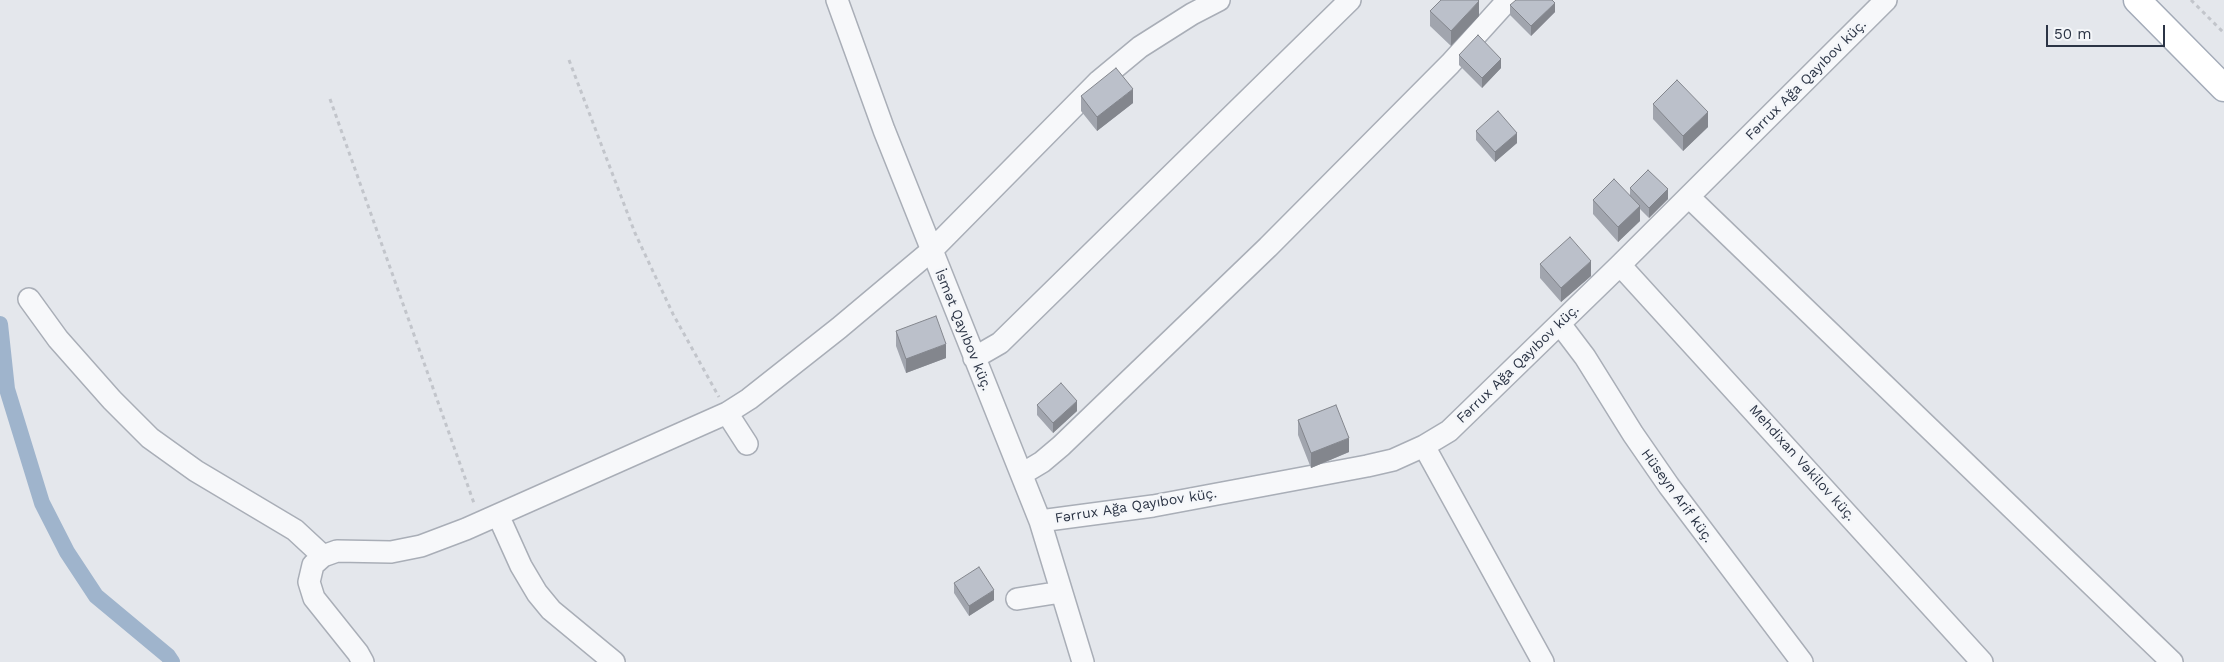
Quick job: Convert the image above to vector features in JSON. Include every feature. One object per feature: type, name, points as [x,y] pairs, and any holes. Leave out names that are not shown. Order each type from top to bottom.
[{"type":"main road","points":[[2137,0],[2224,88]]},
{"type":"street","name":"İsmət Qayıbov küç.","points":[[837,0],[884,130],[1040,521],[1072,632],[1083,662]]},
{"type":"street","points":[[363,662],[314,598],[309,582],[313,565],[323,556],[337,552],[392,552],[421,546],[489,519],[727,413],[750,399],[932,250],[1099,81],[1140,47],[1192,14],[1219,0]]},
{"type":"street","points":[[974,358],[1000,343],[1350,0]]},
{"type":"street","points":[[1022,474],[1042,462],[1061,446],[1261,254],[1450,64],[1508,0]]},
{"type":"street","name":"Fərrux Ağa Qayıbov küç.","points":[[1040,521],[1153,506],[1367,466],[1393,460],[1424,446],[1449,431],[1689,197],[1886,0]]},
{"type":"street","points":[[1689,197],[2172,662]]},
{"type":"street","name":"Mehdixan Vəkilov küç.","points":[[1620,265],[1982,662]]},
{"type":"street","points":[[29,299],[58,339],[112,400],[150,438],[196,471],[295,530],[323,556]]},
{"type":"street","name":"Hüseyn Arif küç.","points":[[1560,324],[1585,357],[1633,434],[1669,486],[1802,662]]},
{"type":"street","points":[[727,413],[747,444]]},
{"type":"street","points":[[1424,446],[1543,662]]},
{"type":"street","points":[[489,519],[521,566],[537,594],[551,610],[614,662]]},
{"type":"street","points":[[1017,599],[1062,592]]},
{"type":"path","points":[[2190,0],[2224,33]]},
{"type":"path","points":[[569,60],[635,233],[673,314],[727,413]]},
{"type":"path","points":[[330,99],[489,519]]},
{"type":"building","points":[[1441,0],[1479,1],[1451,31],[1430,11]]},
{"type":"building","points":[[1516,0],[1552,0],[1555,3],[1531,26],[1510,5]]},
{"type":"building","points":[[1478,35],[1501,59],[1482,78],[1459,55]]},
{"type":"building","points":[[1116,68],[1133,89],[1097,117],[1081,96]]},
{"type":"building","points":[[1677,80],[1708,112],[1683,136],[1653,104]]},
{"type":"building","points":[[1498,111],[1517,133],[1495,152],[1476,131]]},
{"type":"building","points":[[1648,170],[1668,189],[1649,208],[1630,188]]},
{"type":"building","points":[[1614,179],[1640,206],[1618,227],[1593,200]]},
{"type":"building","points":[[1570,237],[1591,261],[1561,288],[1540,264]]},
{"type":"building","points":[[936,316],[946,344],[906,359],[896,331]]},
{"type":"building","points":[[1061,383],[1077,401],[1053,423],[1037,405]]},
{"type":"building","points":[[1336,405],[1349,438],[1311,453],[1298,420]]},
{"type":"building","points":[[979,567],[994,590],[969,606],[954,583]]},
{"type":"waterway","points":[[0,324],[7,389],[42,503],[67,552],[96,596],[168,656],[172,662]]}]
